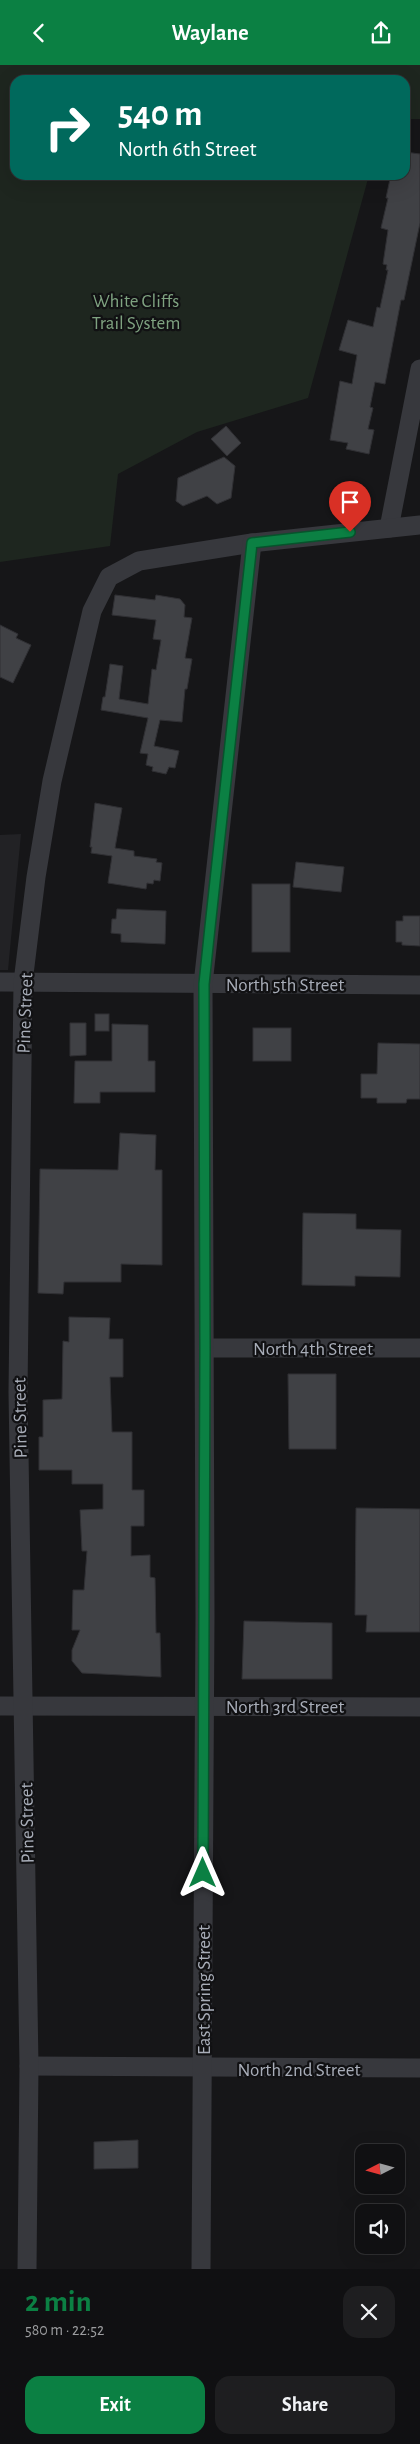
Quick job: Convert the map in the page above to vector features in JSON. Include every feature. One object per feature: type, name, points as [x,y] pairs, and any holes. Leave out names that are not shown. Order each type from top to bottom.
[{"type":"street","points":[[389,528],[420,369]]},
{"type":"street","points":[[252,543],[420,525]]},
{"type":"street","name":"Pine Street","points":[[26,2269],[29,2066],[18,1392],[23,982],[36,877],[52,781],[90,619],[109,577],[140,561],[252,543]]},
{"type":"street","name":"East Spring Street","points":[[201,2269],[204,2069],[204,984],[252,543]]},
{"type":"street","name":"North 5th Street","points":[[0,982],[420,985]]},
{"type":"street","name":"North 4th Street","points":[[205,1348],[420,1348]]},
{"type":"street","name":"North 3rd Street","points":[[0,1706],[420,1707]]},
{"type":"street","name":"North 2nd Street","points":[[29,2066],[204,2069],[420,2068]]},
{"type":"shaded area","points":[[21,834],[8,970],[0,970],[0,835]]},
{"type":"green space","name":"White Cliffs Trail System","points":[[0,65],[420,65],[420,119],[410,119],[410,75],[10,75],[10,180],[368,180],[308,398],[197,432],[118,474],[110,546],[0,562]]},
{"type":"building","points":[[410,153],[420,154],[420,223],[404,300],[401,300],[385,384],[375,382],[370,407],[373,408],[368,429],[374,430],[369,454],[346,449],[348,443],[330,440],[340,381],[352,384],[357,355],[339,350],[348,320],[373,327],[377,307],[380,308],[388,270],[386,270],[387,265],[383,264],[388,230],[381,228],[388,198],[386,198],[390,180],[410,180]]},
{"type":"building","points":[[226,426],[241,443],[227,456],[211,439]]},
{"type":"building","points":[[224,457],[235,466],[231,498],[217,504],[207,496],[183,506],[176,501],[178,478]]},
{"type":"building","points":[[115,595],[155,600],[156,595],[180,599],[185,605],[184,617],[192,618],[185,658],[192,659],[187,689],[185,689],[182,722],[160,720],[154,746],[179,751],[175,768],[169,767],[166,774],[152,771],[153,767],[146,765],[148,754],[140,753],[148,718],[101,710],[110,664],[123,666],[119,699],[148,704],[152,669],[156,670],[161,640],[153,639],[156,620],[112,615]]},
{"type":"building","points":[[0,625],[18,634],[16,638],[31,645],[13,683],[0,677]]},
{"type":"building","points":[[95,803],[122,808],[115,848],[134,851],[134,856],[157,859],[156,862],[162,863],[160,881],[154,880],[153,884],[147,883],[146,889],[108,883],[112,856],[91,853],[92,847],[90,847]]},
{"type":"building","points":[[296,862],[344,867],[341,892],[293,887]]},
{"type":"building","points":[[252,884],[290,884],[290,952],[252,952]]},
{"type":"building","points":[[117,909],[166,911],[165,944],[121,942],[121,934],[111,933],[112,919],[116,919]]},
{"type":"building","points":[[403,916],[420,916],[420,946],[402,945],[402,942],[396,942],[396,921],[403,921]]},
{"type":"building","points":[[95,1014],[109,1014],[109,1031],[95,1031]]},
{"type":"building","points":[[70,1023],[86,1023],[86,1055],[70,1056]]},
{"type":"building","points":[[112,1024],[148,1025],[148,1061],[155,1061],[155,1092],[100,1092],[100,1103],[74,1103],[75,1061],[112,1061]]},
{"type":"building","points":[[253,1028],[291,1028],[291,1061],[253,1061]]},
{"type":"building","points":[[378,1043],[420,1044],[420,1099],[407,1099],[406,1103],[377,1103],[377,1098],[361,1098],[361,1074],[377,1074]]},
{"type":"building","points":[[120,1133],[156,1135],[155,1170],[162,1170],[162,1265],[121,1264],[121,1282],[64,1282],[63,1294],[38,1293],[40,1169],[118,1170]]},
{"type":"building","points":[[303,1213],[356,1214],[356,1229],[401,1230],[400,1277],[355,1276],[355,1286],[302,1285]]},
{"type":"building","points":[[69,1317],[110,1318],[109,1339],[123,1339],[123,1377],[110,1377],[112,1432],[132,1432],[132,1490],[144,1490],[144,1526],[131,1526],[131,1556],[150,1555],[150,1577],[155,1578],[156,1633],[160,1633],[161,1677],[82,1673],[72,1661],[72,1650],[80,1630],[72,1630],[73,1590],[84,1590],[87,1551],[82,1551],[80,1510],[103,1509],[103,1484],[72,1484],[72,1470],[39,1470],[39,1437],[43,1437],[43,1400],[62,1399],[63,1341],[69,1342]]},
{"type":"building","points":[[288,1374],[336,1374],[336,1449],[289,1449]]},
{"type":"building","points":[[356,1508],[420,1509],[420,1632],[366,1632],[367,1615],[355,1615]]},
{"type":"building","points":[[244,1621],[332,1623],[332,1679],[242,1679]]},
{"type":"building","points":[[138,2140],[138,2168],[94,2169],[94,2142]]},
{"type":"route","points":[[203,1873],[205,1616],[204,984],[252,543],[350,532]]}]
